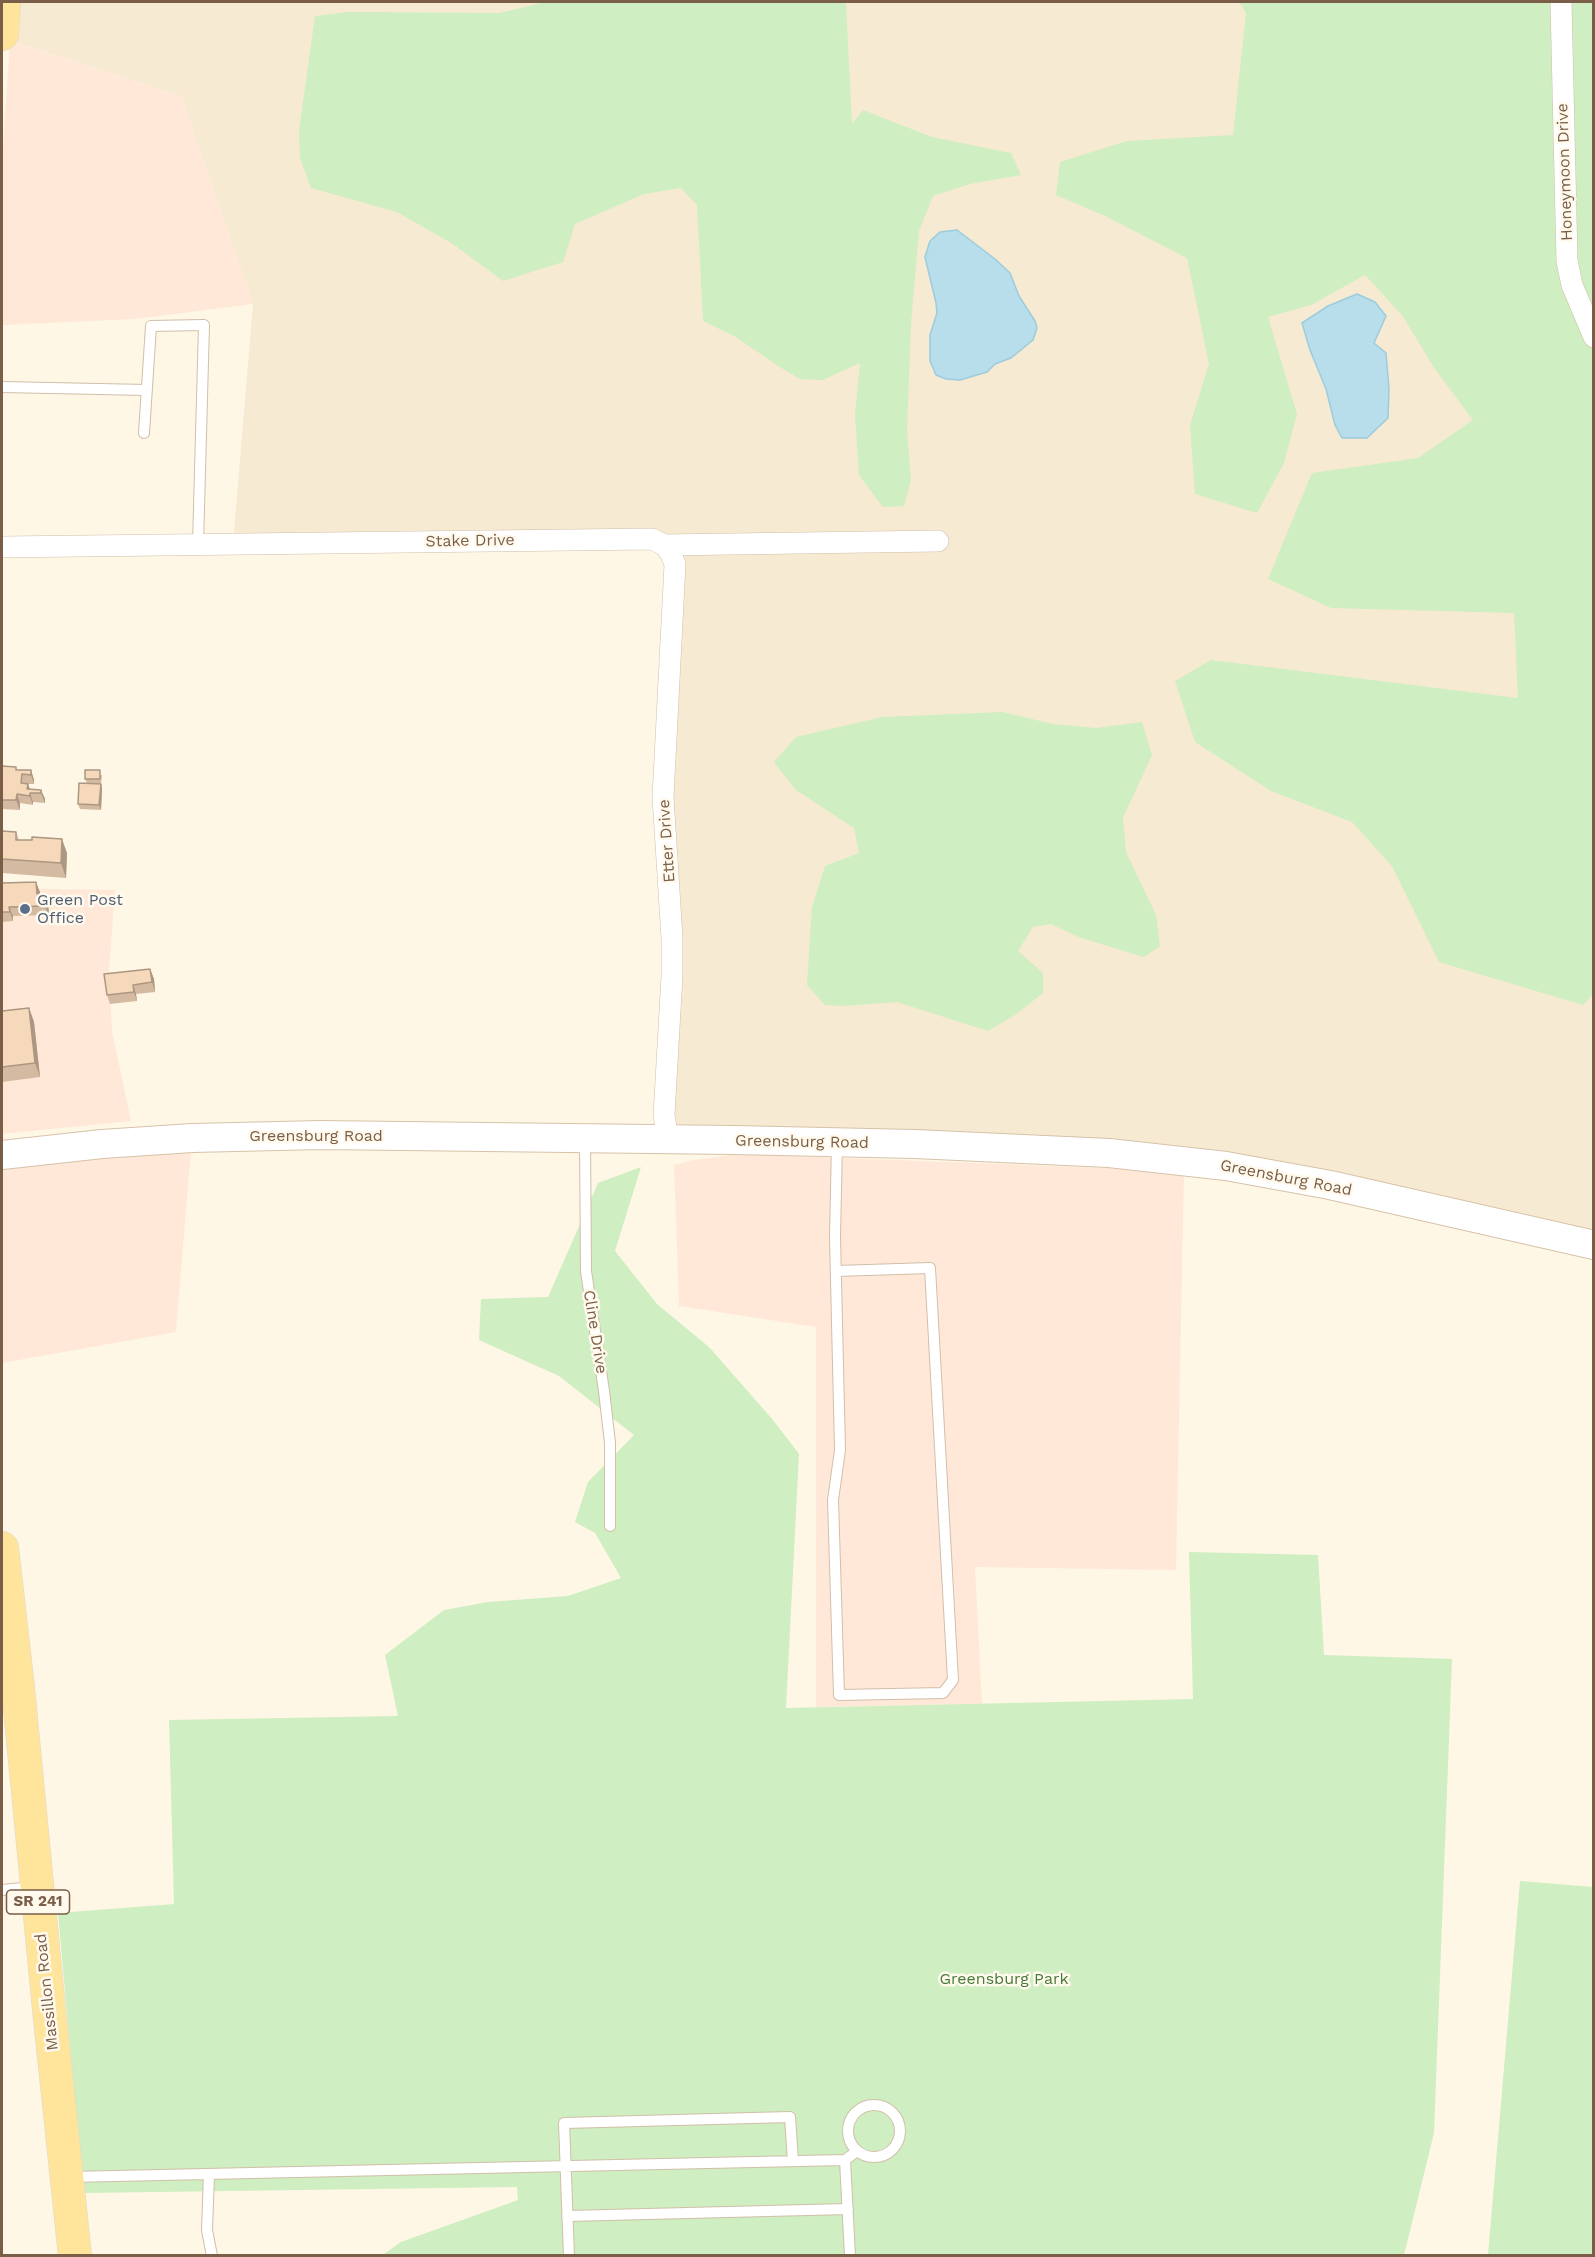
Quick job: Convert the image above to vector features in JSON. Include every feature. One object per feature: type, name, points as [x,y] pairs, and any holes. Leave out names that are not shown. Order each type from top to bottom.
[{"type":"main road","points":[[2,34],[3,2]]},
{"type":"main road","name":"Greensburg Road","points":[[2,1155],[102,1144],[192,1138],[333,1135],[837,1142],[1109,1153],[1226,1166],[1330,1185],[1593,1245]]},
{"type":"main road","name":"Massillon Road","points":[[2,1548],[75,2256]]},
{"type":"street","name":"Honeymoon Drive","points":[[1561,2],[1568,261],[1572,285],[1593,337]]},
{"type":"street","name":"Stake Drive","points":[[2,547],[652,539],[664,545],[938,542]]},
{"type":"street","name":"Etter Drive","points":[[664,545],[675,564],[663,797],[672,938],[672,976],[663,1115],[668,1140]]},
{"type":"lane","points":[[144,434],[152,327],[204,325],[198,544]]},
{"type":"lane","points":[[2,387],[147,390]]},
{"type":"lane","name":"Cline Drive","points":[[585,1138],[586,1271],[610,1443],[610,1526]]},
{"type":"lane","points":[[836,1271],[930,1268],[953,1680],[943,1693],[840,1695],[833,1500],[840,1449],[836,1271],[837,1142]]},
{"type":"lane","points":[[2,1890],[37,1887]]},
{"type":"lane","points":[[872,2105],[889,2110],[900,2124],[898,2142],[893,2150],[877,2158],[868,2157],[857,2151],[850,2142],[848,2134],[851,2118],[857,2111],[872,2105]]},
{"type":"lane","points":[[569,2256],[564,2123],[790,2117],[793,2161]]},
{"type":"lane","points":[[66,2177],[845,2160],[857,2151]]},
{"type":"lane","points":[[845,2160],[850,2256]]},
{"type":"lane","points":[[209,2174],[207,2230],[212,2256]]},
{"type":"lane","points":[[567,2216],[848,2209]]},
{"type":"shaded area","points":[[4,2],[1593,2],[1593,1245],[1226,1166],[668,1140],[670,673],[664,545],[233,543],[253,304],[181,96],[2,38]]},
{"type":"shaded area","points":[[10,41],[181,96],[253,304],[135,319],[2,325],[2,165]]},
{"type":"shaded area","points":[[2,888],[115,890],[109,971],[112,1031],[131,1121],[2,1134]]},
{"type":"shaded area","points":[[191,1150],[176,1332],[2,1363],[2,1160]]},
{"type":"shaded area","points":[[738,1154],[1184,1171],[1176,1570],[975,1567],[982,1704],[816,1707],[816,1327],[679,1306],[674,1165]]},
{"type":"green space","points":[[545,2],[846,2],[852,124],[863,110],[932,137],[1011,153],[1021,175],[970,184],[933,196],[919,231],[911,324],[907,430],[911,480],[904,506],[883,507],[859,475],[855,414],[860,363],[823,380],[800,379],[736,337],[703,321],[697,205],[681,188],[644,194],[575,224],[563,262],[503,281],[453,244],[397,212],[311,188],[300,158],[299,131],[315,16],[348,12],[500,13]]},
{"type":"green space","points":[[1239,2],[1593,2],[1594,993],[1583,1005],[1439,962],[1392,866],[1352,822],[1271,791],[1195,742],[1175,681],[1211,660],[1518,698],[1514,613],[1331,608],[1268,579],[1312,473],[1418,458],[1473,420],[1435,369],[1402,315],[1365,275],[1311,305],[1268,317],[1297,414],[1284,463],[1257,513],[1195,494],[1190,425],[1209,364],[1187,258],[1105,216],[1056,195],[1060,162],[1127,141],[1233,135],[1246,13]]},
{"type":"green space","points":[[1002,712],[1053,724],[1096,728],[1142,722],[1152,755],[1123,818],[1126,852],[1156,915],[1160,946],[1144,957],[1081,938],[1051,924],[1033,927],[1018,951],[1043,973],[1043,993],[1015,1015],[988,1031],[897,1002],[825,1005],[807,985],[812,907],[825,866],[859,853],[854,828],[796,790],[774,762],[796,737],[882,717]]},
{"type":"green space","name":"Greensburg Park","points":[[641,1167],[615,1251],[657,1304],[709,1347],[773,1420],[799,1454],[786,1708],[1193,1699],[1189,1552],[1318,1555],[1324,1655],[1452,1659],[1434,2133],[1404,2255],[381,2256],[401,2242],[518,2200],[517,2187],[83,2193],[58,1913],[174,1904],[169,1720],[398,1716],[385,1655],[444,1610],[488,1602],[568,1596],[621,1578],[595,1533],[575,1522],[588,1482],[634,1435],[559,1376],[479,1340],[481,1299],[548,1297],[598,1183]]},
{"type":"green space","points":[[1520,1881],[1593,1887],[1593,2255],[1488,2255]]},
{"type":"water","points":[[957,230],[1010,273],[1019,296],[1037,328],[1033,340],[1011,358],[995,364],[987,372],[960,380],[946,379],[936,375],[930,361],[930,335],[937,313],[925,257],[930,241],[940,232]]},
{"type":"water","points":[[1357,294],[1375,302],[1386,316],[1374,343],[1386,353],[1389,389],[1388,418],[1367,438],[1342,438],[1335,425],[1326,389],[1302,323],[1328,306]]},
{"type":"building","points":[[2,766],[16,767],[16,770],[31,770],[31,775],[22,774],[21,783],[28,784],[27,789],[41,790],[41,793],[30,793],[30,796],[17,794],[16,800],[2,800]]},
{"type":"building","points":[[85,770],[100,770],[100,779],[85,779]]},
{"type":"building","points":[[79,783],[101,784],[99,805],[78,804]]},
{"type":"building","points":[[2,831],[16,832],[16,840],[32,840],[32,837],[62,839],[61,863],[2,859]]},
{"type":"building","points":[[36,882],[37,894],[45,894],[45,906],[9,907],[10,912],[2,912],[2,883]]},
{"type":"building","points":[[150,969],[152,982],[133,985],[134,992],[107,995],[104,974]]},
{"type":"building","points":[[29,1008],[35,1063],[2,1067],[2,1011]]},
{"type":"place","name":"Green Post Office","points":[[25,909]]}]
